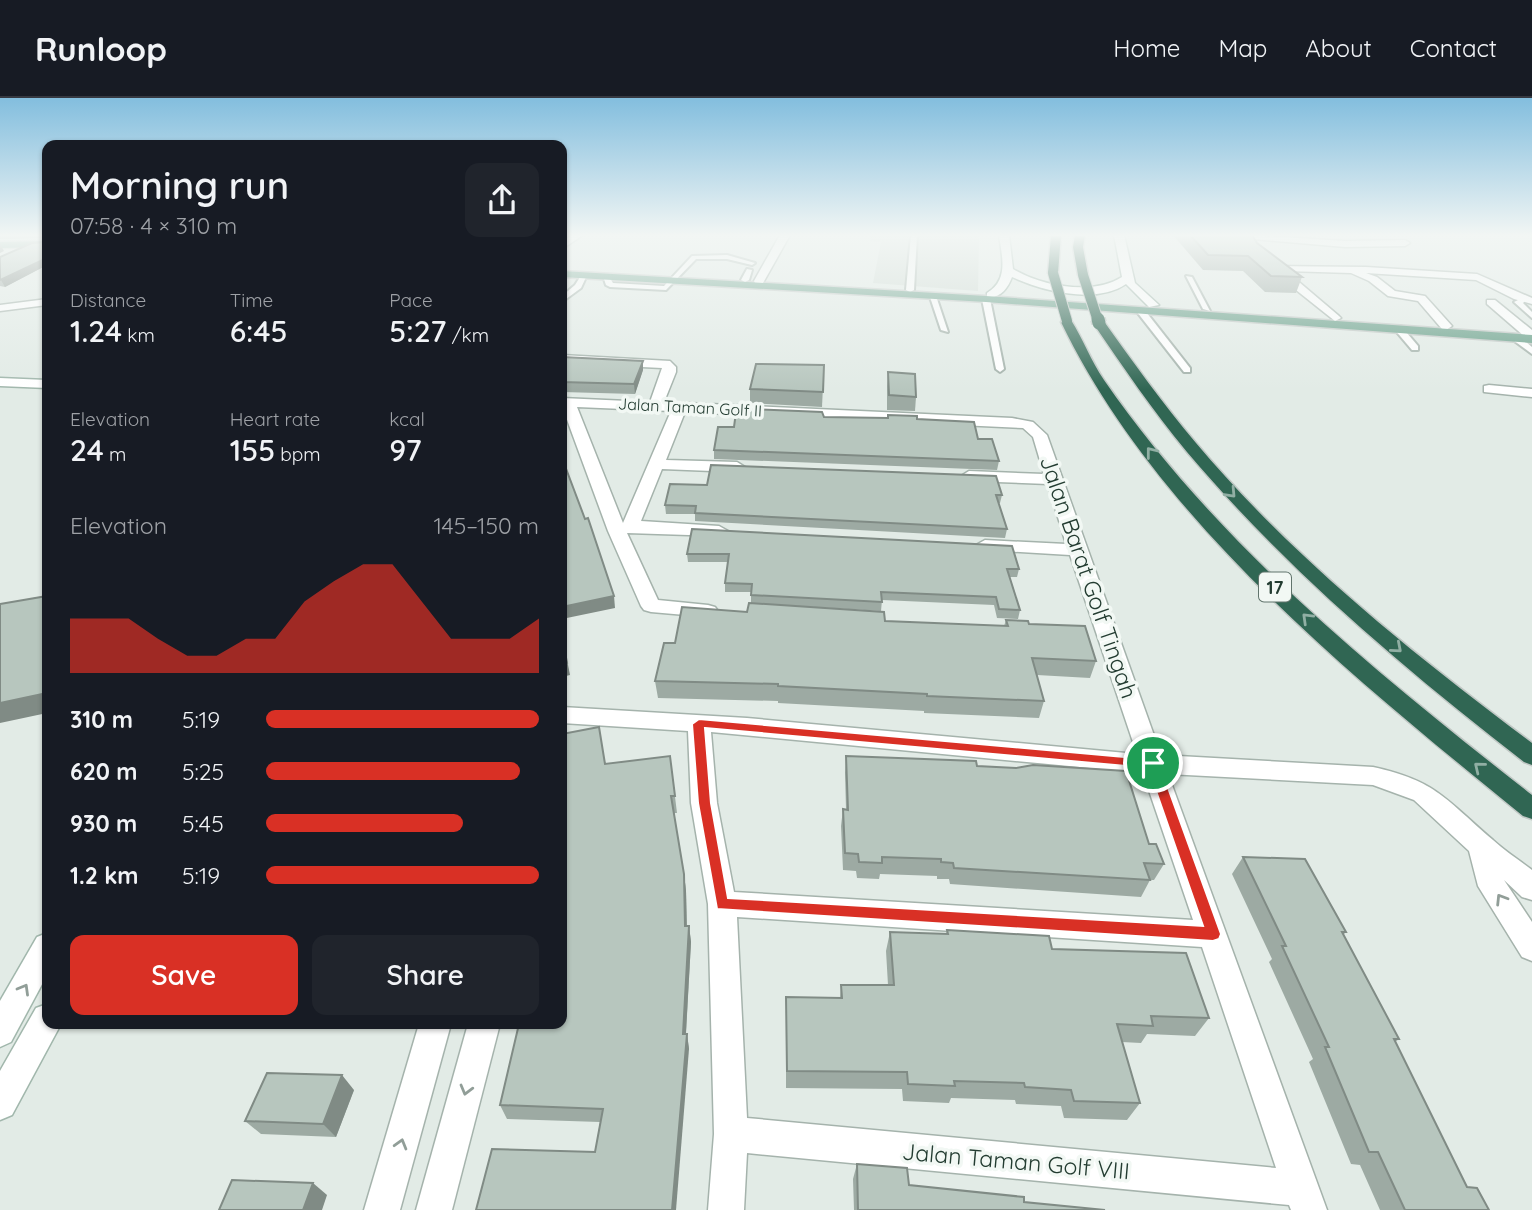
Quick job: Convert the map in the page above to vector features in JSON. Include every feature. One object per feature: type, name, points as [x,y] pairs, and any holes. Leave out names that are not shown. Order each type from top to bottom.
[{"type":"highway","name":"17","points":[[1057,287],[1067,322],[1098,381],[1152,454],[1231,545],[1357,666],[1532,809]]},
{"type":"highway","name":"17","points":[[1087,287],[1099,323],[1137,382],[1187,444],[1276,542],[1406,656],[1532,756]]},
{"type":"main road","points":[[855,287],[932,296],[1153,305],[1335,317],[1527,336]]},
{"type":"main road","points":[[857,287],[1140,310],[1527,336]]},
{"type":"street","points":[[988,297],[1005,287]]},
{"type":"street","points":[[1063,287],[1075,289],[1115,287]]},
{"type":"street","points":[[1131,287],[1136,294],[1153,305]]},
{"type":"street","points":[[1298,287],[1335,317]]},
{"type":"street","points":[[1383,287],[1392,294],[1421,298],[1447,326]]},
{"type":"street","points":[[1502,287],[1527,301]]},
{"type":"street","points":[[1491,302],[1527,336]]},
{"type":"street","points":[[0,308],[42,303]]},
{"type":"street","points":[[567,359],[669,367],[655,405]]},
{"type":"street","points":[[0,373],[42,374]]},
{"type":"street","points":[[0,382],[42,384]]},
{"type":"street","points":[[1489,389],[1532,393]]},
{"type":"street","name":"Jalan Taman Golf II","points":[[567,402],[1012,422],[1028,425]]},
{"type":"street","points":[[567,406],[624,528],[651,607],[724,612]]},
{"type":"street","points":[[624,528],[680,407]]},
{"type":"street","name":"Jalan Barat Golf Tingah","points":[[1028,425],[1040,435],[1077,550],[1306,1199]]},
{"type":"street","points":[[655,464],[751,467]]},
{"type":"street","points":[[957,475],[1054,479]]},
{"type":"street","points":[[624,528],[742,532]]},
{"type":"street","points":[[965,544],[1077,550]]},
{"type":"street","points":[[1080,632],[1108,634]]},
{"type":"street","points":[[567,715],[1153,763],[1342,773],[1391,779],[1429,795],[1481,846],[1532,888]]},
{"type":"street","points":[[699,724],[704,803],[722,904],[731,1134],[726,1210]]},
{"type":"street","points":[[1481,846],[1488,878],[1532,947]]},
{"type":"street","points":[[722,904],[1213,934]]},
{"type":"street","points":[[0,1031],[42,956]]},
{"type":"street","points":[[0,1103],[42,1027]]},
{"type":"street","points":[[382,1210],[434,1029]]},
{"type":"street","points":[[435,1210],[483,1029]]},
{"type":"street","name":"Jalan Taman Golf VIII","points":[[731,1134],[1306,1199]]},
{"type":"lane","points":[[1194,287],[1207,309]]},
{"type":"lane","points":[[932,296],[944,330]]},
{"type":"lane","points":[[988,297],[1000,369]]},
{"type":"lane","points":[[1527,301],[1518,302],[1532,316]]},
{"type":"lane","points":[[1140,310],[1187,370]]},
{"type":"lane","points":[[1398,328],[1415,348]]},
{"type":"lane","points":[[1527,336],[1532,351]]},
{"type":"shaded area","points":[[924,287],[978,287],[978,291]]},
{"type":"building","points":[[567,357],[643,361],[634,384],[567,382]]},
{"type":"building","points":[[756,364],[824,365],[823,392],[750,389]]},
{"type":"building","points":[[888,372],[915,374],[916,397],[889,395]]},
{"type":"building","points":[[747,409],[822,412],[824,417],[888,418],[888,415],[974,422],[978,439],[992,439],[999,461],[714,450],[718,427],[734,427],[736,412],[746,413]]},
{"type":"building","points":[[711,465],[996,476],[1002,495],[996,495],[1007,529],[695,513],[696,506],[665,505],[670,484],[707,485]]},
{"type":"building","points":[[567,471],[585,519],[588,518],[614,596],[567,606]]},
{"type":"building","points":[[692,529],[1012,546],[1019,569],[1007,569],[1020,610],[999,609],[996,597],[881,592],[882,602],[751,595],[752,584],[725,583],[729,554],[687,554]]},
{"type":"building","points":[[42,597],[42,694],[0,703],[0,604]]},
{"type":"building","points":[[749,603],[884,612],[885,621],[1008,626],[1006,620],[1028,621],[1029,624],[1085,626],[1096,661],[1032,658],[1044,701],[927,696],[778,684],[655,681],[664,643],[675,643],[682,607],[747,612]]},
{"type":"building","points":[[599,727],[605,764],[670,756],[675,796],[671,796],[684,874],[685,926],[689,926],[683,1034],[687,1034],[672,1210],[476,1210],[492,1149],[595,1152],[603,1109],[500,1105],[518,1029],[567,1029],[567,733]]},
{"type":"building","points":[[846,756],[976,761],[977,766],[1016,768],[1033,765],[1126,771],[1149,844],[1156,844],[1164,864],[1144,863],[1150,880],[954,868],[953,863],[941,862],[941,859],[882,857],[882,863],[859,862],[858,854],[845,853],[843,809],[848,810]]},
{"type":"building","points":[[1243,857],[1305,859],[1346,932],[1342,932],[1399,1039],[1394,1039],[1467,1187],[1477,1188],[1489,1210],[1405,1210],[1378,1152],[1369,1152],[1325,1047],[1329,1047],[1282,946],[1286,946]]},
{"type":"building","points":[[947,930],[1049,936],[1052,949],[1186,953],[1209,1018],[1151,1016],[1153,1026],[1117,1024],[1140,1103],[1074,1101],[1071,1090],[1025,1087],[1024,1083],[954,1081],[955,1086],[908,1084],[907,1072],[787,1071],[786,997],[842,998],[841,985],[894,985],[890,932],[948,934]]},
{"type":"building","points":[[267,1073],[342,1075],[323,1124],[245,1121]]},
{"type":"building","points":[[857,1164],[907,1168],[909,1185],[1024,1197],[1024,1202],[1105,1210],[858,1210]]},
{"type":"building","points":[[232,1180],[313,1183],[303,1210],[219,1210]]},
{"type":"route","points":[[699,724],[747,726],[1113,762],[1153,763],[1213,934],[722,904],[704,803],[699,724]]}]
